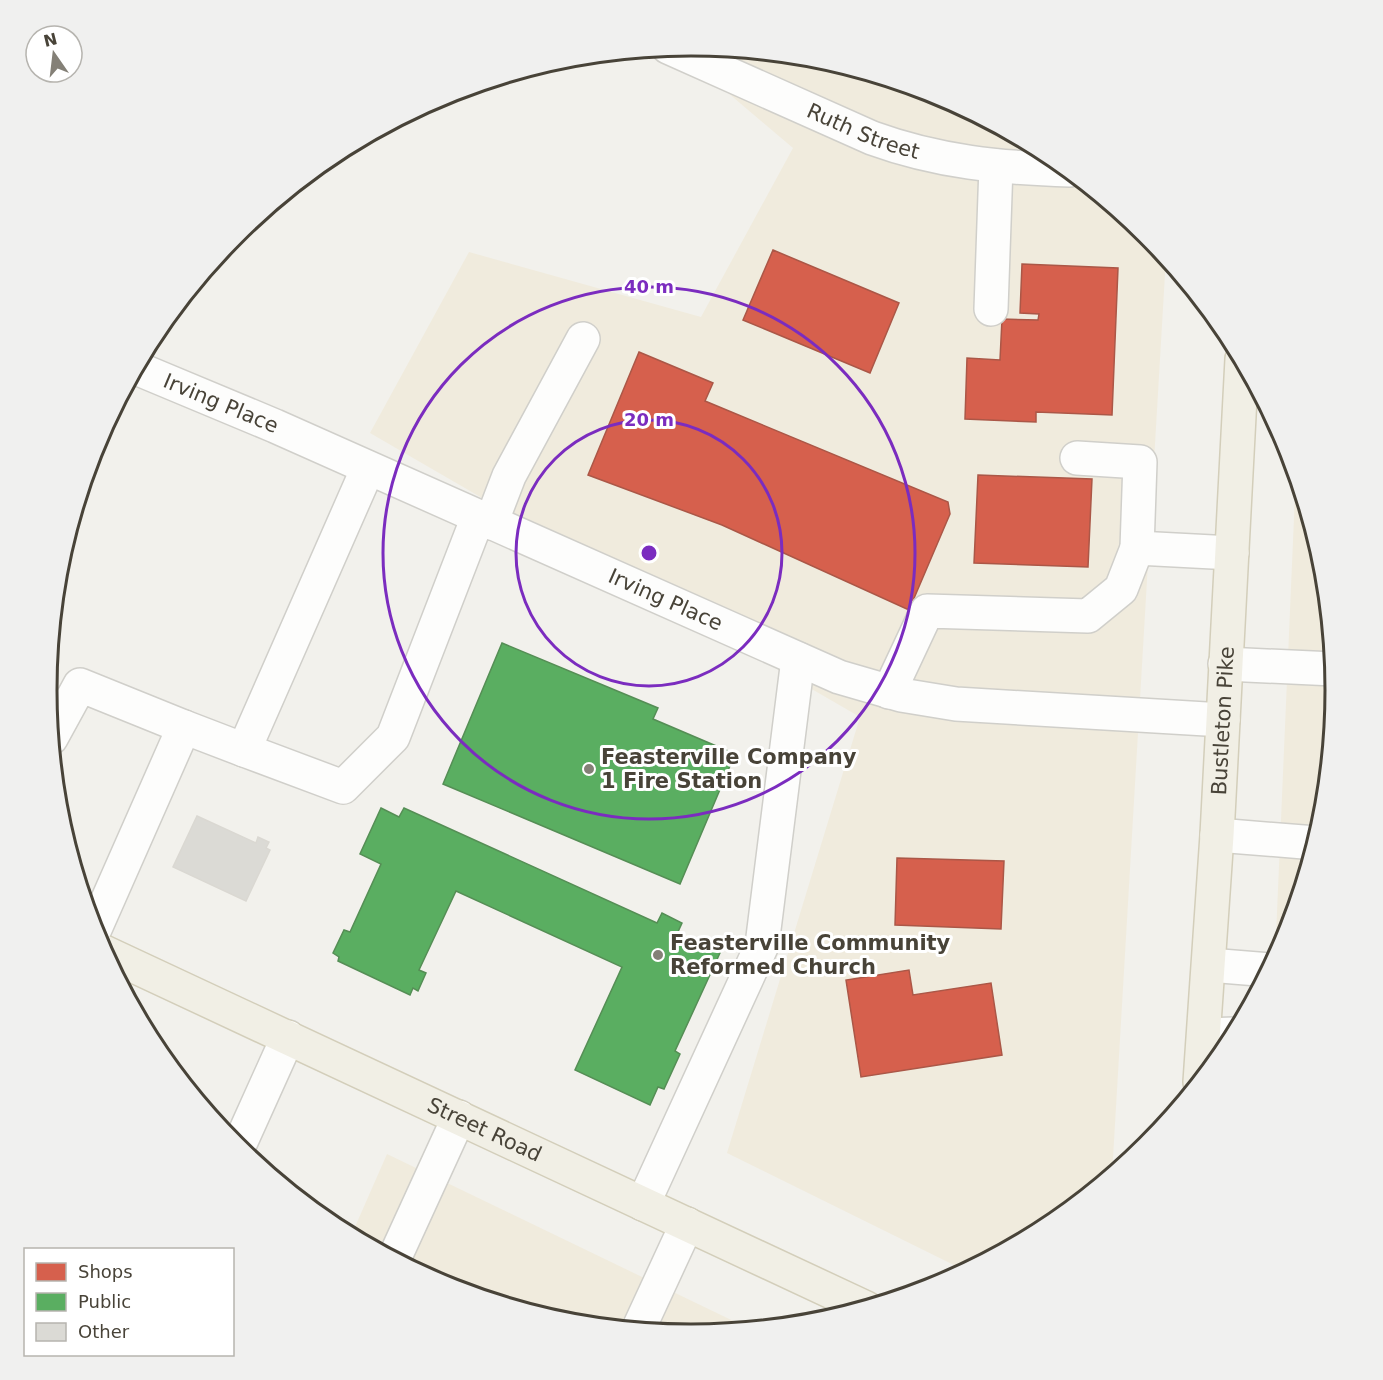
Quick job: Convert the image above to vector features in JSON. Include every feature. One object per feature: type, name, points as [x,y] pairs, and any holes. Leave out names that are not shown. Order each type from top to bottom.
[{"type":"main road","name":"Bustleton Pike","points":[[1214,1051],[1220,1035],[1209,965],[1241,373]]},
{"type":"main road","name":"Street Road","points":[[116,958],[687,1224],[845,1305]]},
{"type":"street","name":"Ruth Street","points":[[688,56],[872,138],[904,149],[969,164],[1054,169]]},
{"type":"street","points":[[991,309],[996,166]]},
{"type":"street","points":[[58,725],[80,685],[343,787],[393,737],[485,520],[583,339]]},
{"type":"street","name":"Irving Place","points":[[143,371],[839,677],[889,692],[956,704],[1223,720]]},
{"type":"street","points":[[889,692],[927,610],[1088,616],[1121,589],[1137,548],[1140,462],[1077,458]]},
{"type":"street","points":[[244,750],[368,468]]},
{"type":"street","points":[[1137,548],[1232,553]]},
{"type":"street","points":[[643,1204],[762,945],[798,659]]},
{"type":"street","points":[[1225,664],[1325,669]]},
{"type":"street","points":[[100,918],[184,727]]},
{"type":"street","points":[[1217,835],[1307,842]]},
{"type":"street","points":[[1209,965],[1262,969]]},
{"type":"street","points":[[242,1138],[288,1037]]},
{"type":"street","points":[[397,1252],[459,1117]]},
{"type":"street","points":[[642,1322],[687,1224]]},
{"type":"shaded area","points":[[685,56],[733,57],[815,68],[856,77],[934,104],[972,121],[1044,162],[1110,213],[1165,268],[1113,1165],[1044,1218],[956,1266],[727,1153],[860,717],[370,433],[469,252],[701,317],[793,148]]},
{"type":"shaded area","points":[[1295,496],[1314,566],[1321,607],[1325,649],[1325,731],[1314,814],[1292,894],[1276,938]]},
{"type":"shaded area","points":[[387,1154],[737,1323],[650,1323],[609,1319],[527,1303],[449,1276],[411,1259],[355,1227]]},
{"type":"building: Shops","points":[[773,250],[899,303],[870,373],[743,320]]},
{"type":"building: Shops","points":[[1022,264],[1118,268],[1112,415],[1036,412],[1036,422],[965,419],[967,358],[1000,360],[1002,319],[1038,320],[1039,314],[1020,313]]},
{"type":"building: Shops","points":[[639,352],[713,383],[705,401],[948,502],[950,514],[909,610],[722,525],[588,475]]},
{"type":"building: Shops","points":[[978,475],[1092,479],[1088,567],[974,563]]},
{"type":"building: Shops","points":[[897,858],[1004,861],[1001,929],[895,925]]},
{"type":"building: Shops","points":[[909,970],[913,995],[991,983],[1002,1055],[861,1077],[846,980]]},
{"type":"building: Public","name":"Feasterville Company 1 Fire Station","points":[[502,643],[658,708],[653,719],[735,754],[680,884],[443,784]]},
{"type":"building: Public","name":"Feasterville Community Reformed Church","points":[[381,808],[399,817],[404,808],[657,923],[662,913],[682,923],[677,934],[720,953],[675,1051],[680,1054],[664,1089],[658,1087],[650,1105],[575,1070],[622,967],[456,891],[419,970],[426,973],[418,991],[413,988],[410,995],[338,961],[339,957],[333,953],[344,930],[350,932],[381,864],[360,854]]},
{"type":"building: Other","points":[[197,816],[256,843],[258,837],[269,842],[266,848],[270,850],[246,901],[173,867]]},
{"type":"place","name":"Feasterville Company 1 Fire Station","points":[[589,769]]},
{"type":"place","name":"Feasterville Community Reformed Church","points":[[658,955]]}]
